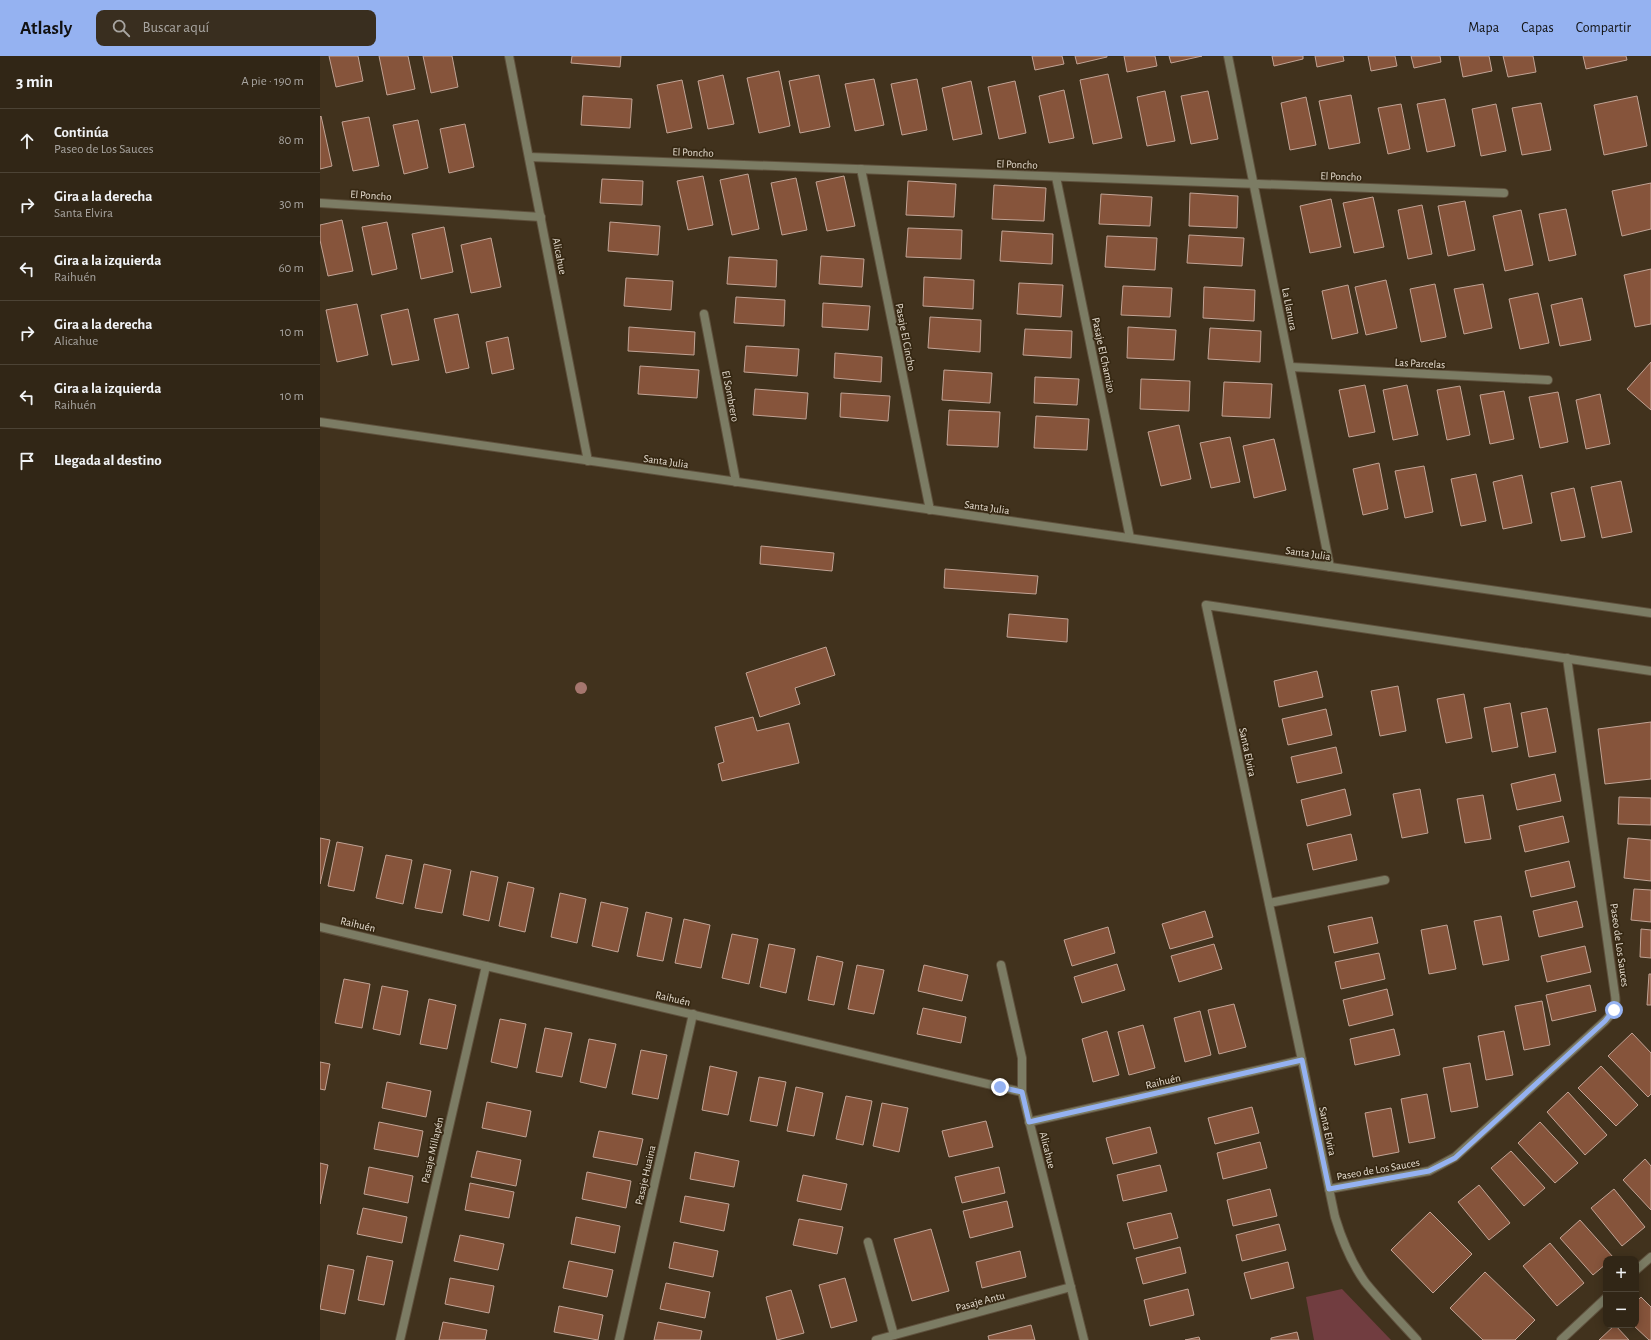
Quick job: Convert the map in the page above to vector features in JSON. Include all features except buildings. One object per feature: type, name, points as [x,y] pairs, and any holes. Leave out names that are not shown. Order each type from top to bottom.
[{"type":"street","name":"Alicahue","points":[[509,56],[588,461]]},
{"type":"street","name":"La Llanura","points":[[1228,56],[1330,567]]},
{"type":"street","name":"El Poncho","points":[[529,157],[1504,193]]},
{"type":"street","name":"Pasaje El Cincho","points":[[861,170],[930,510]]},
{"type":"street","name":"Pasaje El Chamizo","points":[[1056,177],[1130,538]]},
{"type":"street","name":"El Poncho","points":[[320,203],[541,217]]},
{"type":"street","name":"El Sombrero","points":[[704,314],[736,482]]},
{"type":"street","name":"Las Parcelas","points":[[1291,367],[1548,380]]},
{"type":"street","name":"Santa Julia","points":[[320,422],[1651,613]]},
{"type":"street","name":"Santa Elvira","points":[[1417,1340],[1365,1281],[1352,1260],[1342,1239],[1335,1217],[1206,605],[1567,658]]},
{"type":"street","points":[[1567,658],[1651,671]]},
{"type":"street","name":"Paseo de Los Sauces","points":[[1329,1189],[1429,1171],[1455,1158],[1605,1021],[1614,1010],[1616,995],[1567,658]]},
{"type":"street","points":[[1269,903],[1385,880]]},
{"type":"street","name":"Raihuén","points":[[320,927],[1022,1092]]},
{"type":"street","name":"Alicahue","points":[[1001,965],[1022,1058],[1022,1092],[1084,1340]]},
{"type":"street","name":"Pasaje Millapén","points":[[400,1340],[486,966]]},
{"type":"street","name":"Pasaje Huaina","points":[[618,1340],[693,1014]]},
{"type":"street","name":"Raihuén","points":[[1029,1122],[1302,1060]]},
{"type":"street","points":[[868,1242],[894,1335]]},
{"type":"street","points":[[1639,1267],[1651,1257]]},
{"type":"street","name":"Pasaje Antu","points":[[876,1340],[1071,1287]]},
{"type":"street","points":[[1561,1340],[1603,1301]]},
{"type":"shaded area","points":[[1342,1289],[1391,1340],[1314,1340],[1306,1297]]},
{"type":"route","points":[[1000,1087],[1022,1092],[1029,1122],[1302,1060],[1329,1189],[1429,1171],[1455,1158],[1611,1016],[1614,1010]]}]
